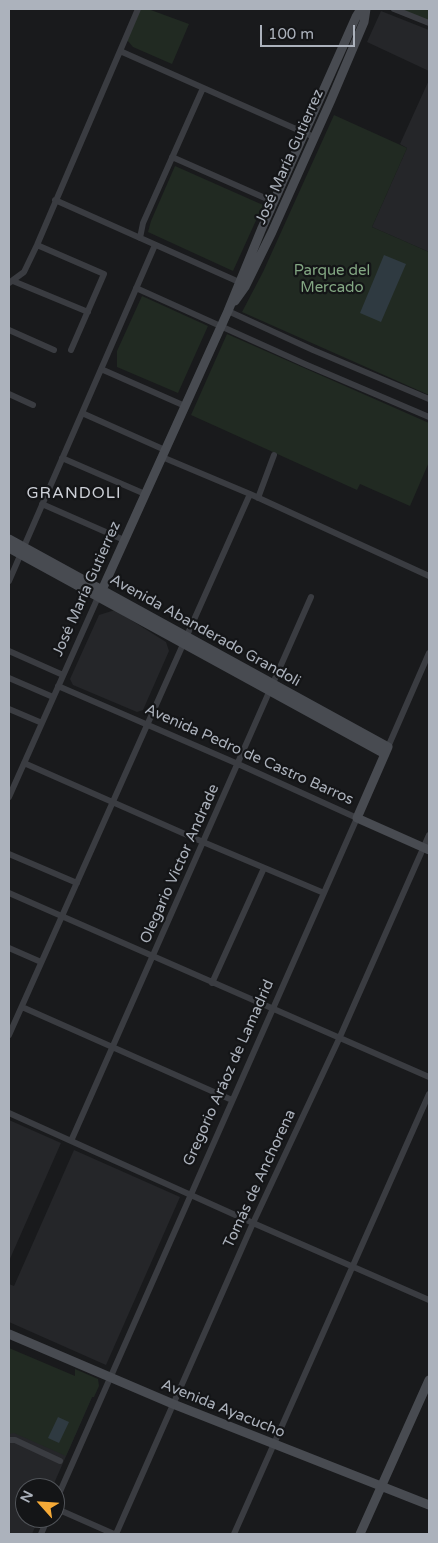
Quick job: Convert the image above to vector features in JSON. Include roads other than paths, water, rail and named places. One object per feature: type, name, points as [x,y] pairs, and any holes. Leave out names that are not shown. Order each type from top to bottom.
[{"type":"street","points":[[11,282],[24,272],[37,245],[55,200],[123,52],[138,9]]},
{"type":"street","name":"José María Gutierrez","points":[[9,797],[228,311],[274,202],[361,9]]},
{"type":"street","name":"José María Gutierrez","points":[[228,311],[245,287],[272,232],[364,22],[366,9]]},
{"type":"street","points":[[394,9],[429,23]]},
{"type":"street","points":[[123,52],[314,137]]},
{"type":"street","points":[[140,238],[143,223],[204,88]]},
{"type":"street","points":[[172,157],[274,202]]},
{"type":"street","points":[[55,200],[239,282]]},
{"type":"street","points":[[37,245],[104,274],[70,350]]},
{"type":"street","points":[[9,581],[155,245]]},
{"type":"street","points":[[11,282],[88,312]]},
{"type":"street","points":[[136,288],[307,365],[429,416]]},
{"type":"street","points":[[228,311],[313,350],[429,399]]},
{"type":"street","points":[[9,330],[54,350]]},
{"type":"street","points":[[101,368],[185,406]]},
{"type":"street","points":[[9,394],[33,405]]},
{"type":"street","points":[[82,413],[258,498],[429,576]]},
{"type":"street","points":[[258,498],[274,455]]},
{"type":"street","points":[[62,458],[145,494]]},
{"type":"street","points":[[9,1036],[250,494]]},
{"type":"street","points":[[42,504],[124,540]]},
{"type":"street","name":"Avenida Abanderado Grandoli","points":[[9,539],[22,551],[386,750]]},
{"type":"street","name":"Avenida Abanderado Grandoli","points":[[9,548],[22,551]]},
{"type":"street","name":"Olegario Victor Andrade","points":[[70,1140],[311,597]]},
{"type":"street","points":[[9,651],[63,675]]},
{"type":"street","name":"Gregorio Aráoz de Lamadrid","points":[[65,1480],[429,653]]},
{"type":"street","points":[[9,678],[53,697]]},
{"type":"street","name":"Avenida Pedro de Castro Barros","points":[[58,686],[238,764],[426,849]]},
{"type":"street","points":[[9,709],[42,723]]},
{"type":"street","points":[[24,763],[203,842],[324,892]]},
{"type":"street","name":"Tomás de Anchorena","points":[[115,1534],[253,1223],[426,849],[429,835]]},
{"type":"street","points":[[9,854],[76,883]]},
{"type":"street","points":[[212,983],[264,868]]},
{"type":"street","points":[[9,893],[429,1077]]},
{"type":"street","points":[[9,948],[41,962]]},
{"type":"street","points":[[22,1007],[232,1100]]},
{"type":"street","points":[[234,1534],[354,1267],[429,1094]]},
{"type":"street","points":[[9,1113],[429,1300]]},
{"type":"street","name":"Avenida Ayacucho","points":[[9,1334],[173,1404],[429,1505]]},
{"type":"street","points":[[360,1534],[429,1380]]},
{"type":"street","points":[[9,1440],[15,1440],[60,1461]]},
{"type":"street","points":[[65,1512],[115,1534]]},
{"type":"district","name":"GRANDOLI","points":[[74,494]]},
{"type":"park label","name":"Parque del Mercado","points":[[332,280]]}]
